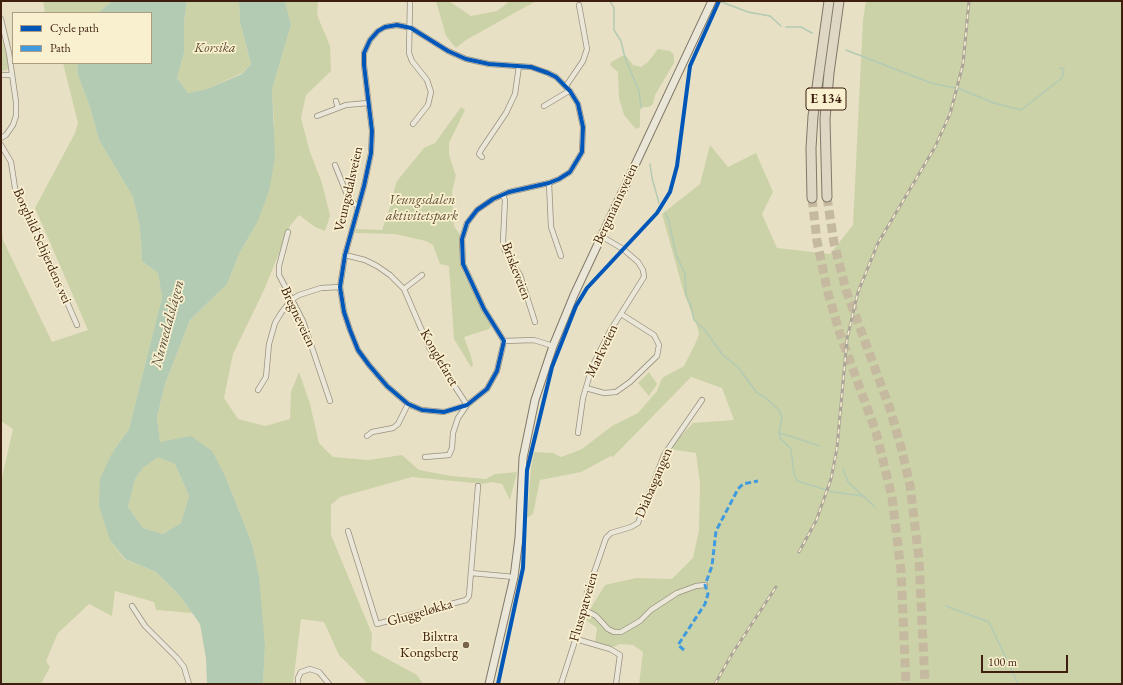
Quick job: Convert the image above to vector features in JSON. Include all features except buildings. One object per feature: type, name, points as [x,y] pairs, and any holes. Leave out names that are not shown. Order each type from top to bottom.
[{"type":"highway","name":"E 134","points":[[812,198],[811,148],[813,116],[829,1]]},
{"type":"highway","name":"E 134","points":[[827,197],[825,120],[829,73],[839,1]]},
{"type":"main road","name":"Bergmannsveien","points":[[489,684],[514,577],[519,538],[522,466],[531,412],[553,346],[601,236],[712,1]]},
{"type":"street","points":[[410,1],[409,54],[412,61],[427,80],[431,92],[428,105],[413,124]]},
{"type":"street","points":[[566,86],[583,61],[587,49],[579,4]]},
{"type":"street","points":[[1,19],[16,102],[16,116],[13,125],[1,138]]},
{"type":"street","name":"Veungsdalsveien","points":[[397,25],[410,28],[448,51],[466,59],[489,64],[518,66],[541,70],[556,78],[566,86],[581,114],[583,146],[580,158],[570,172],[559,179],[503,195],[484,204],[471,217],[463,233],[461,249],[466,272],[484,309],[504,341],[493,380],[482,394],[467,405],[453,410],[434,412],[408,404],[387,386],[358,350],[344,312],[340,286],[345,255],[371,153],[372,131],[364,53],[368,43],[374,35],[385,27],[397,25]]},
{"type":"street","points":[[482,157],[480,154],[481,150],[506,113],[515,94],[518,66]]},
{"type":"street","points":[[1,75],[12,75]]},
{"type":"street","points":[[544,106],[569,90]]},
{"type":"street","points":[[336,101],[338,108]]},
{"type":"street","points":[[318,116],[338,108],[368,103]]},
{"type":"street","name":"Borghild Schjerdens vei","points":[[1,145],[10,162],[15,188],[24,212],[32,222],[78,325]]},
{"type":"street","name":"Veungsdalsveien","points":[[335,165],[343,188],[348,197],[358,207]]},
{"type":"street","points":[[549,183],[551,227],[561,256]]},
{"type":"street","name":"Briskeveien","points":[[503,195],[505,200],[503,241],[505,250],[520,275],[535,322]]},
{"type":"street","name":"Bregneveien","points":[[288,232],[279,266],[279,275],[307,334],[330,401]]},
{"type":"street","name":"Markveien","points":[[578,433],[586,388],[592,367],[602,344],[643,280],[644,272],[638,262],[623,249],[601,236]]},
{"type":"street","name":"Konglefaret","points":[[345,255],[365,260],[377,266],[390,275],[404,289],[430,347],[467,405]]},
{"type":"street","points":[[404,289],[422,275]]},
{"type":"street","points":[[258,390],[266,377],[267,356],[275,323],[291,300],[299,295],[315,289],[340,286]]},
{"type":"street","name":"Markveien","points":[[586,388],[608,393],[620,390],[657,356],[659,345],[654,335],[621,314]]},
{"type":"street","points":[[504,341],[534,340],[553,346]]},
{"type":"street","name":"Diabasgangen","points":[[612,533],[631,528],[638,523],[664,455],[702,400]]},
{"type":"street","points":[[367,436],[372,432],[393,428],[398,424],[408,404]]},
{"type":"street","name":"Veungsdalsveien","points":[[425,457],[449,455],[452,448],[458,418],[467,405]]},
{"type":"street","points":[[478,486],[471,573],[514,577]]},
{"type":"street","name":"Gluggeløkka","points":[[348,531],[377,624],[466,600],[469,596],[471,573]]},
{"type":"street","name":"Flusspatveien","points":[[560,684],[585,610],[587,592],[604,542],[607,536],[612,533]]},
{"type":"street","points":[[585,610],[596,616],[608,629],[614,632],[621,632],[640,621],[664,601],[677,593],[696,586],[705,585]]},
{"type":"street","points":[[132,606],[145,626],[184,667],[189,684]]},
{"type":"street","points":[[576,639],[610,649],[620,655],[616,684]]},
{"type":"street","points":[[298,684],[298,678],[302,672],[310,669],[319,672],[329,684]]},
{"type":"green space","points":[[43,1],[112,1],[99,12],[45,12]]},
{"type":"green space","name":"Korsika","points":[[187,1],[239,1],[240,22],[251,64],[242,73],[207,89],[188,93],[177,78],[184,53],[184,22]]},
{"type":"green space","points":[[285,1],[318,1],[317,15],[330,46],[331,71],[306,95],[301,118],[310,152],[322,183],[330,216],[325,231],[315,227],[299,215],[290,226],[264,290],[233,354],[224,398],[238,419],[265,426],[290,419],[291,392],[299,372],[310,404],[319,443],[333,457],[368,460],[402,455],[419,470],[451,476],[486,479],[495,474],[517,472],[510,500],[502,484],[491,482],[483,484],[412,477],[340,497],[331,505],[331,535],[372,634],[371,650],[417,675],[423,684],[368,684],[339,655],[324,622],[301,619],[293,684],[263,684],[265,646],[252,544],[227,480],[160,442],[157,417],[165,384],[190,320],[227,284],[240,252],[257,223],[274,123],[272,89],[291,25]]},
{"type":"green space","points":[[436,1],[449,1],[471,16],[497,11],[510,1],[536,1],[466,40],[456,48],[446,36]]},
{"type":"green space","points":[[866,1],[1122,1],[1122,684],[639,684],[643,652],[633,645],[620,644],[613,647],[595,642],[597,628],[586,620],[592,606],[605,585],[636,578],[672,579],[693,558],[699,530],[700,483],[696,453],[668,449],[693,423],[734,420],[722,388],[691,377],[613,457],[611,456],[581,472],[540,480],[533,514],[527,518],[531,468],[534,452],[553,453],[561,457],[572,453],[582,449],[612,426],[638,413],[657,391],[662,378],[684,366],[695,344],[699,335],[698,329],[684,293],[662,214],[700,184],[710,145],[728,167],[756,153],[773,192],[762,214],[777,248],[830,254],[853,225],[863,20]]},
{"type":"green space","points":[[1,34],[9,65],[8,69],[1,72]]},
{"type":"green space","points":[[658,49],[670,51],[674,55],[674,63],[655,95],[653,104],[649,107],[643,107],[640,110],[640,127],[636,129],[624,115],[619,98],[618,72],[610,65],[611,62],[622,56],[626,56],[633,65],[641,67],[648,62]]},
{"type":"green space","points":[[63,64],[77,64],[78,75],[90,107],[99,140],[133,197],[140,228],[142,261],[158,273],[162,297],[129,429],[112,453],[110,540],[124,559],[156,572],[180,596],[192,613],[156,610],[154,602],[115,591],[112,616],[89,604],[58,633],[46,661],[50,667],[41,684],[1,684],[1,482],[13,429],[1,421],[1,226],[3,240],[52,342],[88,330],[35,208],[75,133],[78,123]]},
{"type":"green space","name":"Veungsdalen aktivitetspark","points":[[461,107],[465,110],[449,143],[449,155],[456,176],[452,192],[454,226],[460,235],[460,261],[463,273],[491,326],[489,329],[464,337],[471,356],[473,366],[471,367],[454,339],[449,266],[440,264],[433,245],[426,241],[395,234],[355,233],[356,229],[382,230],[394,195],[397,181],[424,148],[435,143]]},
{"type":"green space","points":[[649,372],[657,384],[649,396],[638,383]]},
{"type":"green space","points":[[158,456],[175,464],[189,496],[181,523],[163,534],[143,528],[128,507],[135,479],[143,468]]},
{"type":"water","name":"Numedalslågen","points":[[112,1],[187,1],[184,22],[184,53],[177,78],[188,93],[207,89],[242,74],[251,64],[240,22],[239,1],[285,1],[291,25],[272,89],[275,157],[269,191],[257,223],[240,252],[227,284],[190,320],[165,384],[157,417],[160,442],[191,436],[212,451],[227,480],[252,544],[259,577],[265,646],[263,684],[207,684],[206,658],[200,624],[180,596],[156,572],[125,559],[110,540],[99,506],[100,479],[112,453],[129,429],[162,297],[158,273],[142,261],[140,228],[133,197],[99,140],[90,107],[78,75],[77,64],[152,64],[152,12],[99,12]],"holes":[[[158,457],[175,464],[189,496],[181,523],[163,534],[143,528],[128,507],[135,479],[143,468]]]},
{"type":"waterway","points":[[610,1],[614,8],[614,30],[621,41],[625,58],[639,91],[641,107]]},
{"type":"waterway","points":[[719,1],[748,12],[770,16],[781,26]]},
{"type":"waterway","points":[[786,27],[801,27],[812,33]]},
{"type":"waterway","points":[[846,50],[931,83],[960,89],[994,103],[1021,110],[1062,78],[1064,69],[1060,68]]},
{"type":"waterway","points":[[650,164],[659,203]]},
{"type":"waterway","points":[[665,213],[668,218],[676,254],[685,274],[686,295],[691,306],[694,320],[704,329],[723,355],[738,367],[757,393],[765,397],[779,410],[782,417],[779,433],[781,439],[791,449],[794,474],[797,481],[833,492],[863,496]]},
{"type":"waterway","points":[[780,433],[820,446]]},
{"type":"waterway","points":[[843,469],[848,482],[875,507]]},
{"type":"waterway","points":[[946,606],[989,622],[1018,684]]},
{"type":"tunnel","points":[[827,197],[834,243],[846,290],[890,409],[910,485],[919,559],[925,684]]},
{"type":"tunnel","points":[[812,198],[817,241],[828,293],[840,334],[876,432],[892,497],[901,570],[906,684]]},
{"type":"railway","points":[[799,552],[816,521],[831,479],[837,448],[847,339],[858,292],[878,243],[935,147],[950,114],[963,64],[969,1]]},
{"type":"railway","points":[[715,684],[732,654],[776,587]]},
{"type":"marked path","points":[[684,650],[678,645],[705,604],[708,594],[705,585],[712,566],[716,531],[738,489],[743,484],[758,481]]},
{"type":"cycle path","points":[[498,684],[523,568],[527,470],[552,367],[576,306],[587,288],[657,213],[670,192],[677,166],[690,66],[719,1]]},
{"type":"cycle path","points":[[397,25],[411,28],[448,51],[466,59],[489,64],[531,67],[556,77],[570,91],[578,104],[583,127],[582,152],[570,172],[549,183],[509,192],[493,199],[477,210],[467,223],[462,239],[463,264],[484,309],[504,341],[497,371],[487,389],[467,405],[444,412],[422,410],[408,404],[387,386],[369,365],[358,350],[350,330],[344,312],[340,287],[345,255],[364,186],[371,153],[372,131],[364,65],[364,53],[370,40],[378,31],[385,27],[397,25]]},
{"type":"place","name":"Bilxtra Kongsberg","points":[[466,645]]}]
